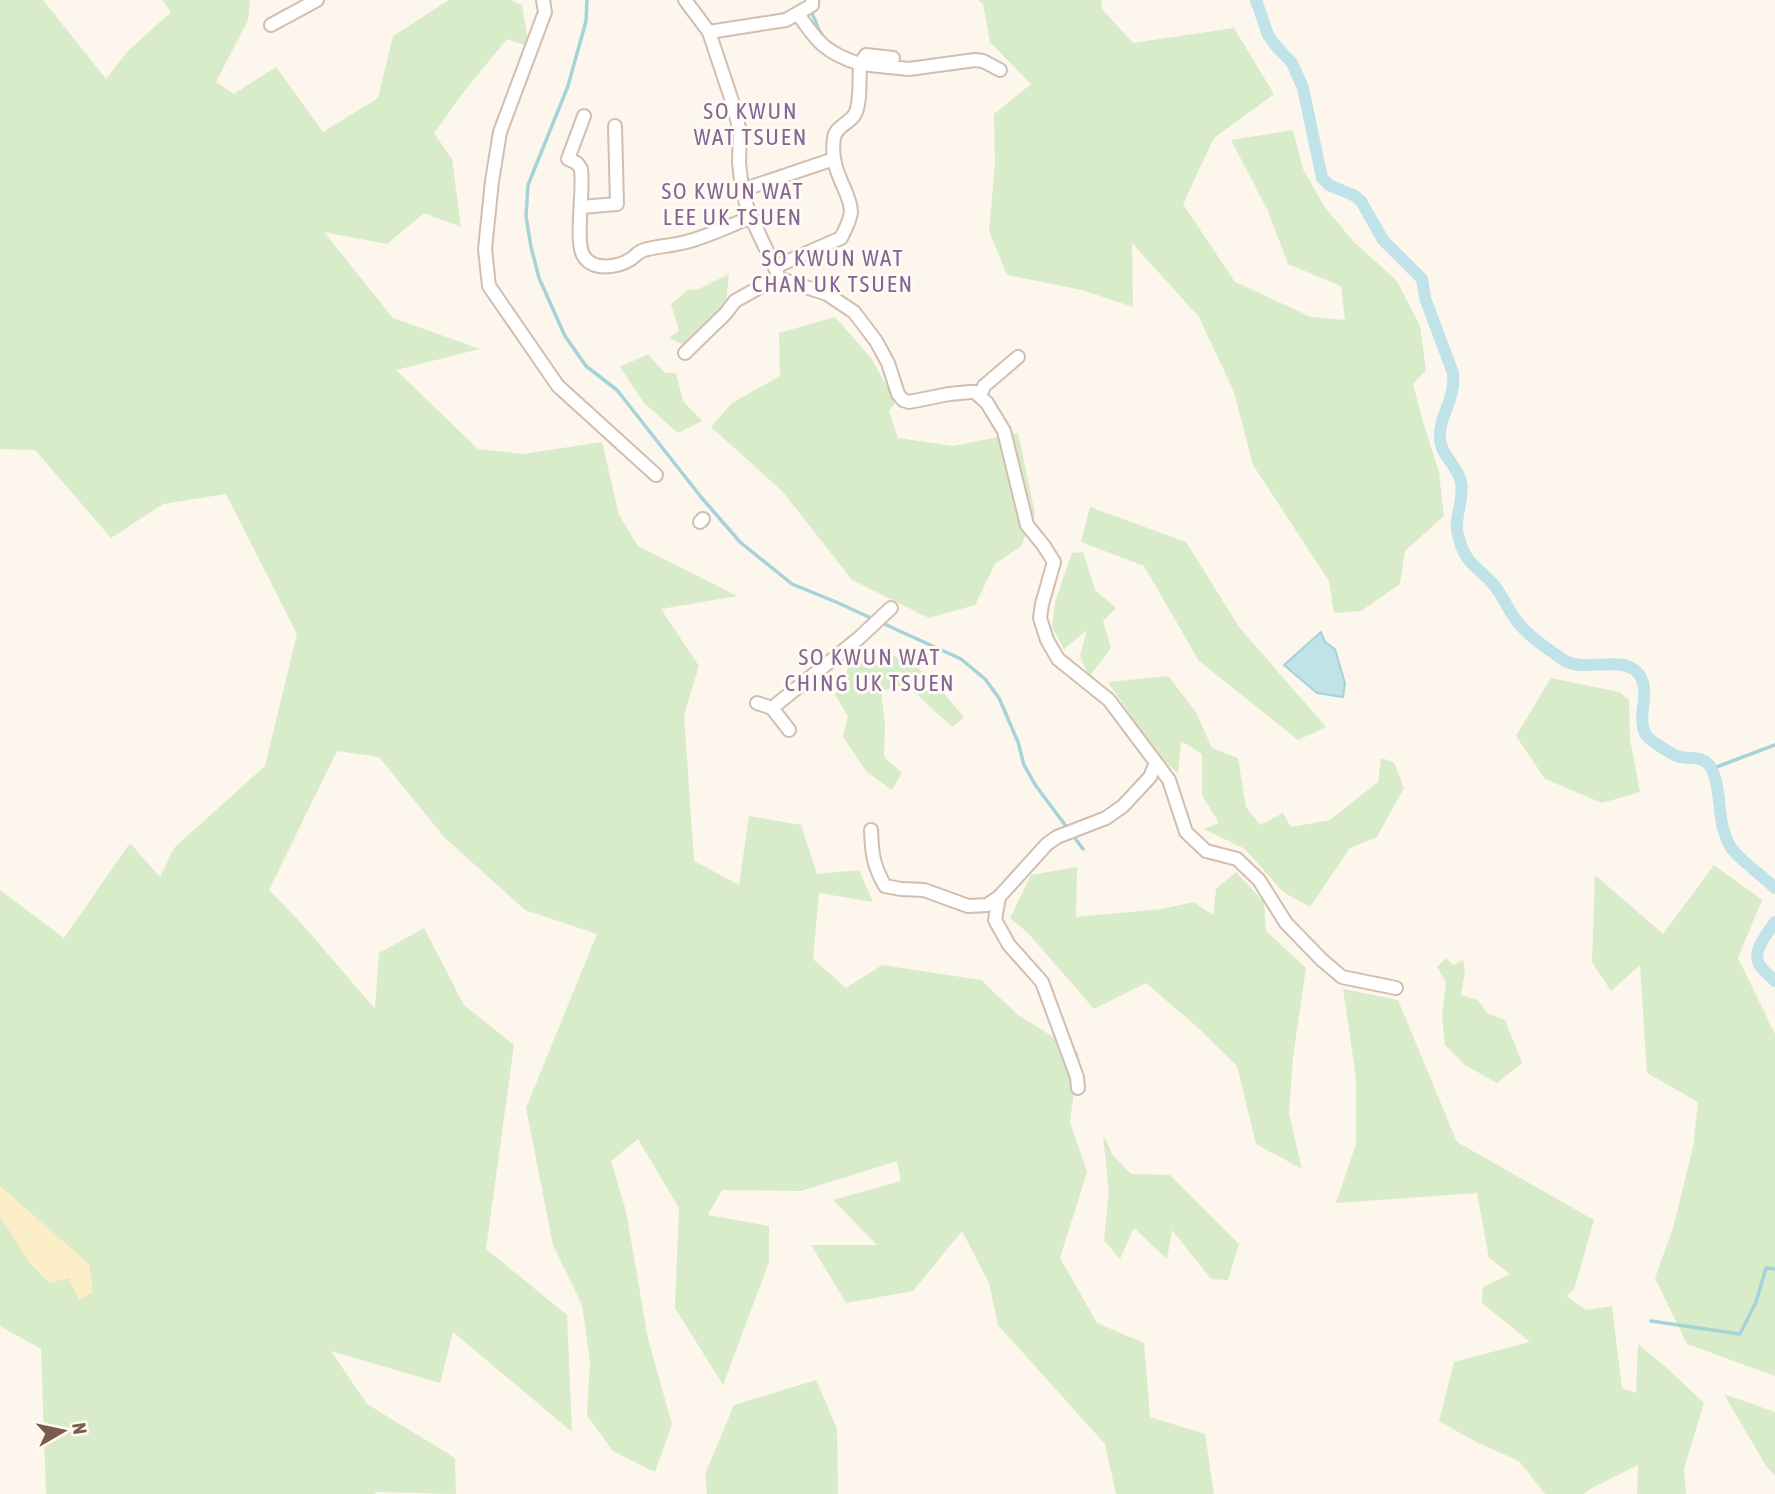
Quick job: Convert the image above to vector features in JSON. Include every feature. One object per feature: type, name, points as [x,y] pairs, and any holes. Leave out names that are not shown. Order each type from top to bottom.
[{"type":"street","points":[[271,25],[317,0]]},
{"type":"street","points":[[543,0],[545,12],[500,132],[485,249],[489,285],[558,386],[656,475]]},
{"type":"street","points":[[685,0],[709,32],[740,132],[742,190],[751,217],[778,273],[827,294],[854,312],[876,341],[903,400],[909,402],[975,392],[987,403],[1004,431],[1027,524],[1054,562],[1040,618],[1047,640],[1058,659],[1109,700],[1169,780],[1186,832],[1198,845],[1237,859],[1259,880],[1286,923],[1342,977],[1396,988]]},
{"type":"street","points":[[709,32],[786,20],[807,7],[813,37],[842,58],[909,69],[975,60],[1000,70]]},
{"type":"street","points":[[862,60],[893,58]]},
{"type":"street","points":[[685,354],[735,301],[778,273],[841,238],[851,211],[847,193],[837,173],[834,137],[835,132],[854,116],[862,60]]},
{"type":"street","points":[[584,116],[568,159],[577,163],[581,169],[580,247],[589,262],[596,266],[617,264],[632,258],[640,251],[688,242],[751,217]]},
{"type":"street","points":[[581,207],[617,204],[615,126]]},
{"type":"street","points":[[742,190],[834,159]]},
{"type":"street","points":[[980,396],[984,386],[1018,357]]},
{"type":"street","points":[[772,708],[859,638],[888,611]]},
{"type":"street","points":[[757,703],[772,708],[789,730]]},
{"type":"street","points":[[871,830],[876,870],[885,886],[924,890],[968,906],[987,905],[999,897],[1038,853],[1057,837],[1105,818],[1123,806],[1150,777],[1156,763]]},
{"type":"street","points":[[999,897],[995,920],[1009,945],[1042,982],[1077,1077],[1078,1088]]},
{"type":"green space","points":[[0,0],[43,0],[106,79],[127,52],[171,12],[162,0],[250,0],[248,20],[216,82],[234,94],[276,67],[323,132],[378,98],[393,36],[449,0],[511,0],[522,5],[529,47],[507,39],[434,133],[452,159],[461,227],[424,213],[387,244],[324,232],[393,318],[480,349],[396,370],[478,449],[523,454],[602,442],[619,515],[638,546],[737,596],[661,609],[699,666],[684,715],[694,861],[739,885],[749,816],[801,825],[817,874],[859,870],[873,902],[819,893],[813,959],[846,988],[882,965],[981,980],[1018,1015],[1079,1053],[1070,1122],[1087,1172],[1060,1258],[1097,1323],[1144,1343],[1150,1417],[1205,1434],[1214,1494],[1116,1494],[1105,1444],[998,1325],[989,1283],[962,1231],[913,1291],[846,1303],[811,1245],[877,1245],[833,1200],[901,1181],[897,1161],[801,1191],[722,1190],[708,1215],[769,1226],[769,1262],[723,1385],[675,1308],[679,1208],[638,1139],[611,1161],[626,1211],[648,1339],[672,1424],[655,1472],[613,1451],[587,1415],[590,1362],[582,1305],[553,1245],[526,1108],[597,934],[525,910],[445,838],[379,757],[337,751],[269,890],[375,1009],[379,953],[424,928],[464,1005],[514,1045],[486,1249],[567,1315],[572,1432],[453,1332],[440,1383],[331,1351],[367,1404],[455,1458],[456,1494],[46,1494],[41,1349],[0,1326],[0,890],[64,938],[130,843],[160,877],[174,848],[265,766],[297,634],[226,494],[163,504],[111,538],[35,450],[0,449]]},
{"type":"green space","points":[[978,0],[1101,0],[1102,9],[1133,43],[1234,28],[1274,94],[1214,138],[1183,204],[1235,282],[1311,317],[1345,320],[1341,286],[1288,264],[1268,211],[1231,140],[1293,130],[1303,169],[1324,206],[1353,241],[1397,281],[1420,326],[1426,370],[1413,384],[1439,472],[1444,516],[1405,551],[1400,584],[1361,611],[1334,613],[1329,581],[1253,465],[1234,392],[1199,317],[1132,243],[1133,307],[1082,290],[1007,275],[989,231],[995,163],[994,114],[1031,84],[990,42],[983,4]]},
{"type":"green space","points":[[729,274],[726,302],[686,346],[669,338],[679,331],[671,304],[688,290],[699,289]]},
{"type":"green space","points":[[835,317],[871,358],[896,402],[889,411],[898,438],[953,446],[1018,433],[1035,514],[1021,546],[995,564],[975,605],[929,618],[852,580],[783,492],[711,427],[732,403],[780,376],[779,333]]},
{"type":"green space","points":[[648,354],[665,373],[676,373],[683,401],[702,421],[678,433],[644,403],[620,367]]},
{"type":"green space","points":[[1090,507],[1186,542],[1239,627],[1326,727],[1298,740],[1199,661],[1144,566],[1081,542]]},
{"type":"green space","points":[[1083,552],[1095,590],[1116,608],[1103,621],[1111,648],[1089,677],[1080,656],[1087,630],[1064,649],[1052,627],[1055,602],[1072,553]]},
{"type":"green space","points":[[863,649],[909,660],[936,684],[964,717],[952,727],[907,685],[881,691],[885,723],[884,755],[902,773],[892,790],[867,772],[843,737],[848,716],[835,695],[847,670]]},
{"type":"green space","points":[[1168,676],[1196,712],[1212,748],[1238,758],[1246,807],[1260,825],[1283,813],[1291,827],[1330,820],[1378,782],[1381,758],[1394,762],[1404,788],[1377,837],[1350,848],[1310,907],[1283,892],[1245,849],[1204,829],[1219,823],[1202,795],[1202,754],[1181,741],[1178,774],[1156,753],[1108,682]]},
{"type":"green space","points":[[1551,678],[1619,692],[1629,700],[1630,739],[1640,792],[1602,803],[1545,779],[1516,736]]},
{"type":"green space","points":[[1714,865],[1762,900],[1738,958],[1775,1034],[1775,1376],[1687,1344],[1655,1278],[1673,1228],[1693,1147],[1698,1102],[1647,1073],[1640,965],[1611,991],[1592,962],[1595,875],[1663,934]]},
{"type":"green space","points":[[1077,867],[1076,917],[1162,909],[1194,902],[1213,915],[1216,889],[1236,872],[1264,902],[1266,931],[1306,968],[1293,1057],[1289,1114],[1302,1169],[1256,1144],[1237,1066],[1146,983],[1094,1009],[1028,933],[1010,918],[1031,875]]},
{"type":"green space","points":[[1446,958],[1453,965],[1463,960],[1465,971],[1461,995],[1478,1000],[1487,1013],[1505,1020],[1522,1063],[1497,1083],[1465,1065],[1445,1045],[1442,1016],[1446,982],[1437,967]]},
{"type":"green space","points":[[1343,989],[1398,1000],[1457,1142],[1594,1220],[1574,1290],[1566,1296],[1586,1310],[1612,1306],[1622,1388],[1636,1393],[1638,1344],[1704,1403],[1684,1469],[1686,1494],[1637,1494],[1638,1465],[1584,1494],[1545,1494],[1519,1461],[1476,1442],[1439,1421],[1454,1362],[1530,1342],[1482,1303],[1483,1287],[1510,1274],[1489,1258],[1477,1193],[1336,1203],[1356,1144],[1356,1078]]},
{"type":"green space","points":[[1103,1135],[1113,1155],[1131,1174],[1170,1175],[1239,1244],[1228,1280],[1211,1279],[1172,1230],[1167,1259],[1134,1228],[1120,1259],[1104,1240],[1109,1192]]},
{"type":"green space","points":[[816,1380],[837,1428],[838,1494],[707,1494],[705,1474],[734,1405]]},
{"type":"green space","points":[[1724,1394],[1775,1412],[1775,1476],[1766,1466]]},
{"type":"sand","points":[[0,1186],[89,1264],[93,1292],[79,1300],[69,1278],[49,1283],[29,1262],[0,1216]]},
{"type":"water","points":[[1321,632],[1325,642],[1335,649],[1345,683],[1343,697],[1317,693],[1284,665]]},
{"type":"waterway","points":[[587,0],[586,21],[568,86],[528,185],[526,216],[531,247],[539,278],[565,336],[586,366],[617,390],[740,542],[792,584],[961,659],[985,679],[999,698],[1018,742],[1024,765],[1036,786],[1083,849]]},
{"type":"waterway","points":[[1256,0],[1268,35],[1292,63],[1303,88],[1322,178],[1329,185],[1361,201],[1383,240],[1422,279],[1425,298],[1453,373],[1452,391],[1440,431],[1440,440],[1461,482],[1457,529],[1464,552],[1494,585],[1524,629],[1562,659],[1580,665],[1622,665],[1638,673],[1644,688],[1642,720],[1646,735],[1674,754],[1707,763],[1714,774],[1722,824],[1732,849],[1775,888]]},
{"type":"waterway","points":[[810,8],[825,39]]},
{"type":"waterway","points":[[1711,769],[1775,745]]},
{"type":"waterway","points":[[1775,922],[1762,942],[1757,959],[1775,981]]},
{"type":"waterway","points":[[1651,1321],[1740,1334],[1756,1302],[1766,1268],[1775,1269]]},
{"type":"district","name":"SO KWUN WAT TSUEN","points":[[751,124]]},
{"type":"district","name":"SO KWUN WAT LEE UK TSUEN","points":[[733,204]]},
{"type":"district","name":"SO KWUN WAT CHAN UK TSUEN","points":[[833,271]]},
{"type":"district","name":"SO KWUN WAT CHING UK TSUEN","points":[[870,670]]}]
